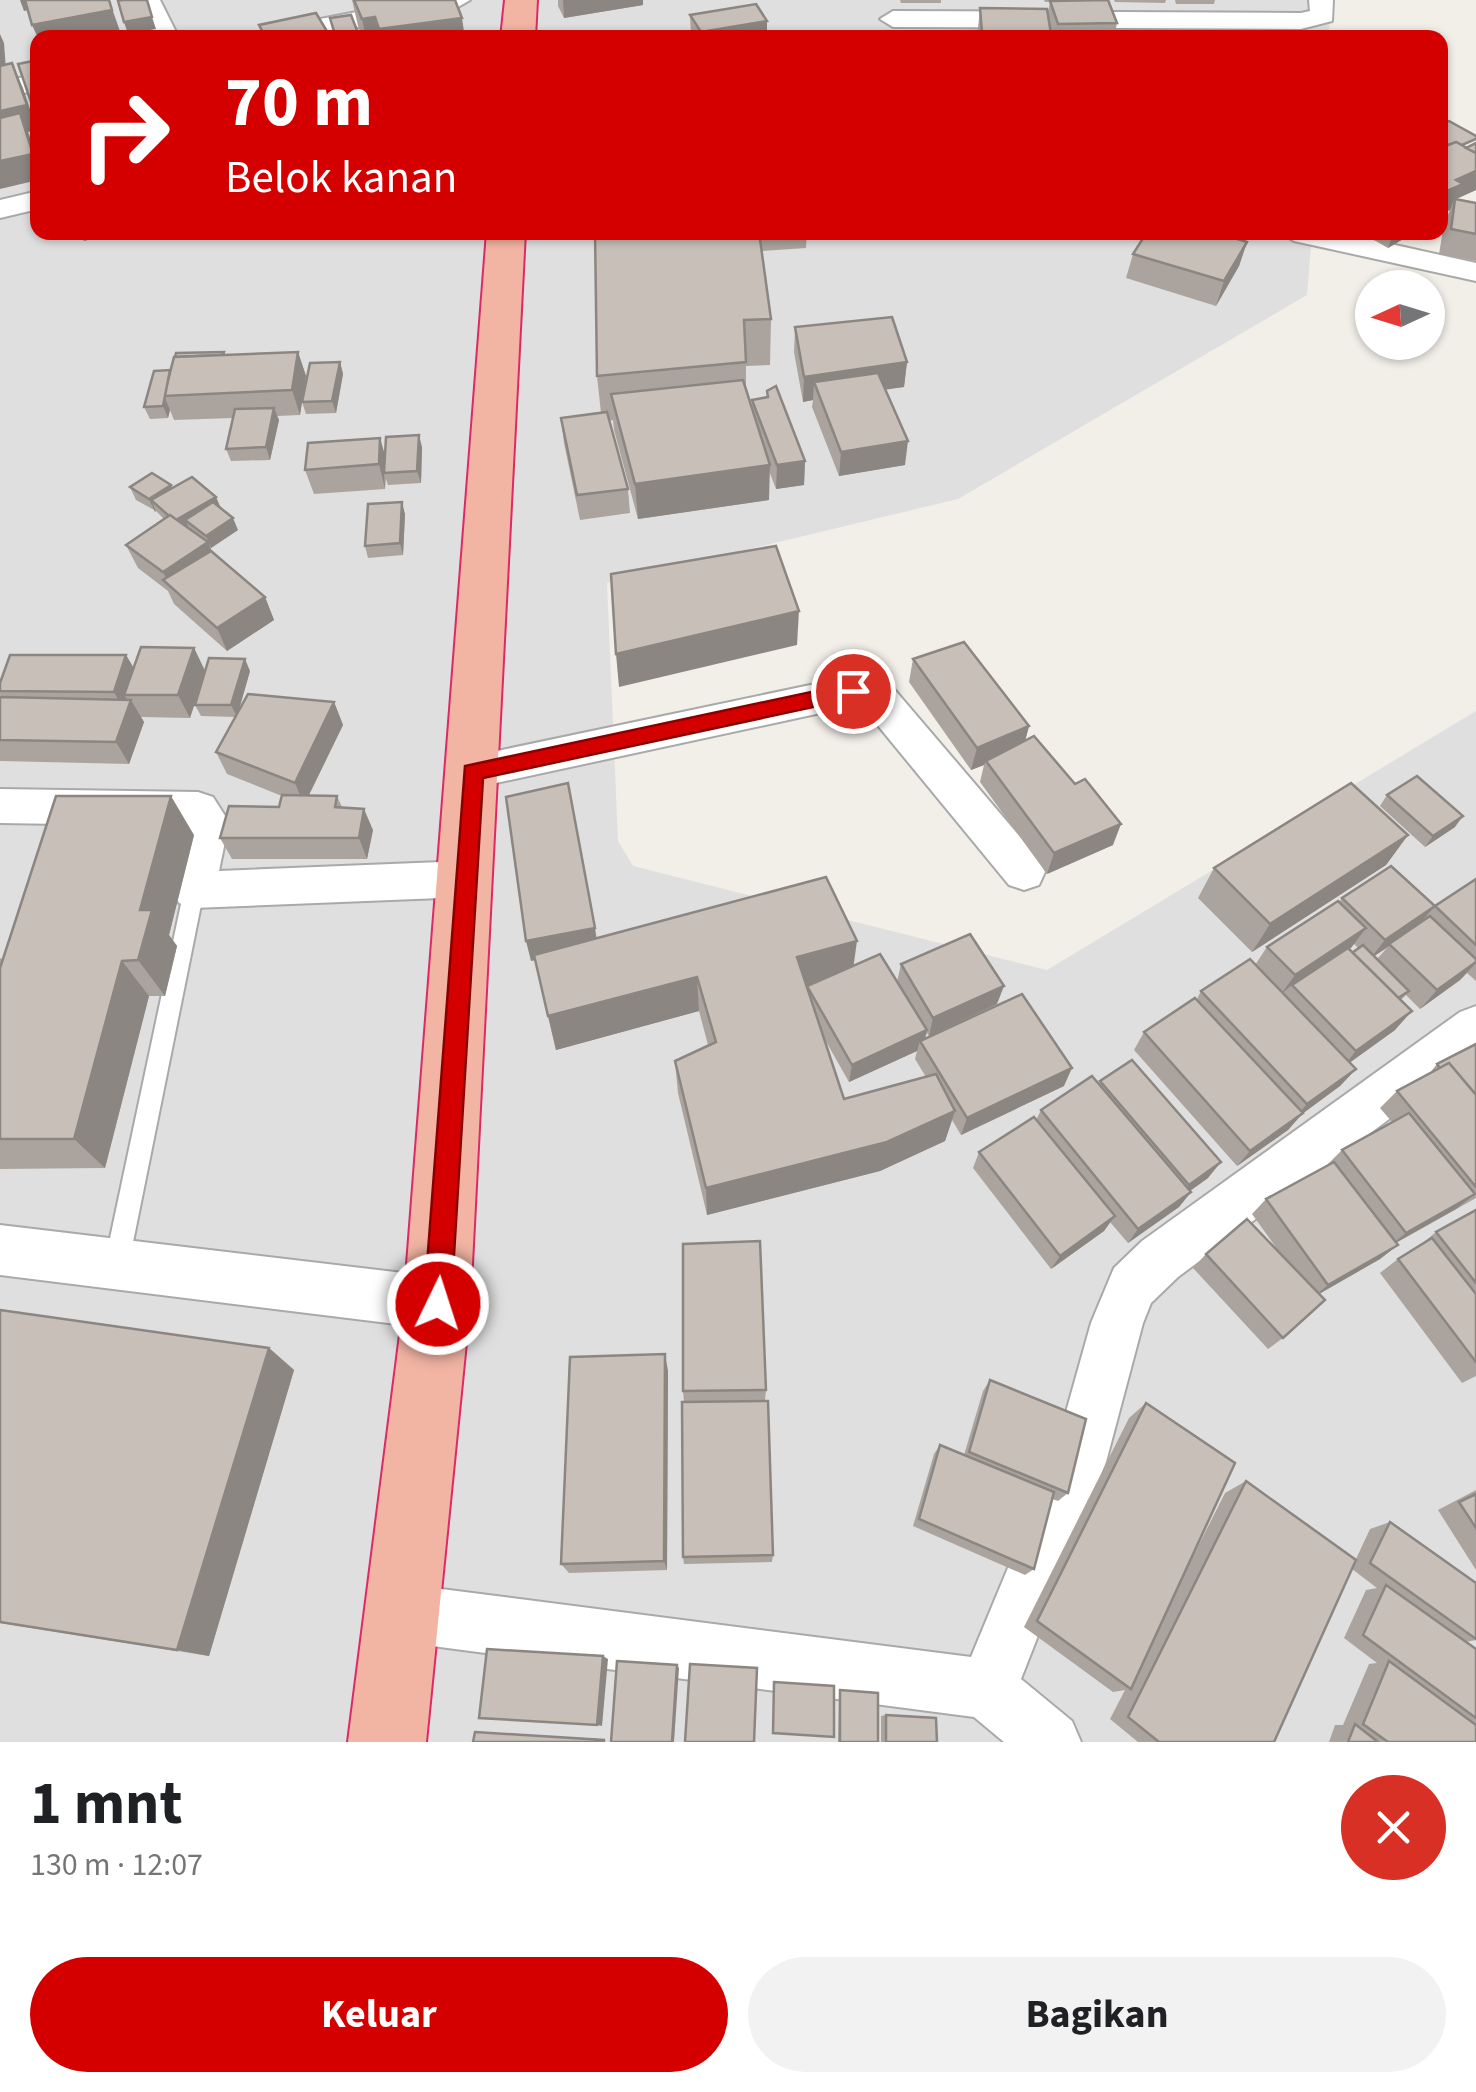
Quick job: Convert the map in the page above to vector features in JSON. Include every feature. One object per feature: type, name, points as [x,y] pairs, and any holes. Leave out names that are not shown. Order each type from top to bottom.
[{"type":"highway","points":[[519,30],[521,0]]},
{"type":"highway","points":[[387,1742],[438,1304],[506,240]]},
{"type":"street","points":[[148,0],[162,30]]},
{"type":"street","points":[[304,30],[458,0]]},
{"type":"street","points":[[872,0],[905,30]]},
{"type":"street","points":[[892,19],[1301,21],[1323,16],[1321,0]]},
{"type":"street","points":[[0,90],[30,84]]},
{"type":"street","points":[[0,209],[30,202]]},
{"type":"street","points":[[1330,240],[1476,272]]},
{"type":"street","points":[[473,772],[853,691],[880,700],[1024,872]]},
{"type":"street","points":[[0,806],[198,809],[208,822],[194,890],[466,879]]},
{"type":"street","points":[[987,1689],[1079,1462],[1117,1323],[1132,1286],[1160,1258],[1476,1027]]},
{"type":"street","points":[[0,1250],[438,1304]]},
{"type":"street","points":[[402,1613],[987,1689],[1051,1742]]},
{"type":"lane","points":[[116,1264],[194,890]]},
{"type":"shaded area","points":[[0,0],[1332,0],[1329,30],[30,30],[30,240],[1311,240],[1307,295],[958,499],[607,583],[618,841],[633,866],[1047,970],[1476,711],[1476,1742],[0,1742]]},
{"type":"building","points":[[25,0],[109,0],[112,10],[32,25]]},
{"type":"building","points":[[147,0],[152,17],[124,22],[118,1]]},
{"type":"building","points":[[354,0],[455,0],[462,18],[379,29],[375,17],[362,19]]},
{"type":"building","points":[[1108,0],[1117,23],[1058,24],[1050,1]]},
{"type":"building","points":[[756,4],[767,21],[700,30],[690,15]]},
{"type":"building","points":[[980,8],[1047,9],[1050,30],[982,30]]},
{"type":"building","points":[[316,13],[326,30],[262,30],[259,25]]},
{"type":"building","points":[[351,15],[357,30],[334,30],[330,18]]},
{"type":"building","points":[[30,62],[30,99],[18,64]]},
{"type":"building","points":[[12,63],[27,105],[0,111],[0,66]]},
{"type":"building","points":[[20,113],[30,155],[0,161],[0,118]]},
{"type":"building","points":[[1448,121],[1476,136],[1476,139],[1448,145]]},
{"type":"building","points":[[1456,142],[1476,153],[1476,171],[1456,180],[1463,184],[1448,191],[1448,145]]},
{"type":"building","points":[[1455,199],[1476,203],[1476,234],[1451,229]]},
{"type":"building","points":[[595,240],[760,240],[771,319],[744,320],[746,362],[597,376]]},
{"type":"building","points":[[1142,240],[1247,242],[1224,281],[1133,254]]},
{"type":"building","points":[[892,317],[907,362],[804,377],[795,327]]},
{"type":"building","points":[[224,352],[223,355],[175,357],[176,353]]},
{"type":"building","points":[[298,352],[292,390],[164,396],[174,357]]},
{"type":"building","points":[[340,362],[332,401],[302,402],[310,363]]},
{"type":"building","points":[[170,370],[163,406],[144,407],[154,371]]},
{"type":"building","points":[[878,373],[908,441],[841,452],[814,382]]},
{"type":"building","points":[[743,380],[770,465],[635,484],[611,394]]},
{"type":"building","points":[[776,386],[805,461],[777,465],[752,400],[768,397],[767,391]]},
{"type":"building","points":[[274,408],[266,447],[226,449],[235,409]]},
{"type":"building","points":[[607,412],[628,489],[577,495],[561,418]]},
{"type":"building","points":[[419,435],[417,471],[384,473],[386,437]]},
{"type":"building","points":[[380,438],[379,464],[305,470],[308,443]]},
{"type":"building","points":[[152,473],[171,485],[149,499],[130,487]]},
{"type":"building","points":[[192,477],[216,497],[176,520],[151,500]]},
{"type":"building","points":[[213,502],[233,518],[206,536],[185,520]]},
{"type":"building","points":[[402,502],[400,543],[365,546],[368,504]]},
{"type":"building","points":[[170,515],[208,542],[163,572],[126,545]]},
{"type":"building","points":[[776,546],[799,611],[616,654],[611,574]]},
{"type":"building","points":[[211,551],[265,597],[217,628],[163,580]]},
{"type":"building","points":[[964,642],[1029,726],[977,748],[913,659]]},
{"type":"building","points":[[141,647],[194,648],[178,695],[124,695]]},
{"type":"building","points":[[10,655],[126,655],[114,692],[0,691]]},
{"type":"building","points":[[209,658],[245,659],[231,705],[195,705]]},
{"type":"building","points":[[248,694],[334,702],[295,783],[216,752]]},
{"type":"building","points":[[0,697],[131,700],[116,742],[0,740]]},
{"type":"building","points":[[1034,736],[1075,784],[1085,779],[1121,824],[1054,853],[986,761]]},
{"type":"building","points":[[1417,776],[1463,816],[1433,836],[1387,795]]},
{"type":"building","points":[[568,783],[595,928],[526,941],[506,797]]},
{"type":"building","points":[[1351,783],[1408,835],[1270,924],[1214,868]]},
{"type":"building","points":[[282,795],[337,796],[335,807],[364,809],[359,838],[220,838],[229,806],[279,807]]},
{"type":"building","points":[[56,796],[171,796],[140,910],[152,910],[138,960],[122,961],[74,1139],[0,1139],[0,968]]},
{"type":"building","points":[[1391,866],[1435,906],[1385,940],[1342,898]]},
{"type":"building","points":[[826,877],[857,941],[797,957],[844,1099],[936,1074],[955,1111],[887,1142],[706,1188],[675,1061],[716,1042],[697,977],[548,1016],[534,955]]},
{"type":"building","points":[[1476,879],[1476,945],[1435,906]]},
{"type":"building","points":[[1338,901],[1366,928],[1295,975],[1267,947]]},
{"type":"building","points":[[1430,916],[1476,959],[1437,990],[1389,944]]},
{"type":"building","points":[[970,934],[1004,986],[933,1018],[901,964]]},
{"type":"building","points":[[1363,945],[1409,991],[1398,998],[1352,953]]},
{"type":"building","points":[[1348,948],[1412,1011],[1356,1051],[1292,985]]},
{"type":"building","points":[[880,954],[927,1030],[852,1065],[807,986]]},
{"type":"building","points":[[1250,959],[1356,1069],[1307,1104],[1201,991]]},
{"type":"building","points":[[1022,994],[1072,1068],[967,1118],[920,1041]]},
{"type":"building","points":[[1195,998],[1303,1113],[1250,1151],[1144,1032]]},
{"type":"building","points":[[1476,1044],[1476,1095],[1449,1063],[1440,1068],[1437,1064]]},
{"type":"building","points":[[1132,1060],[1221,1162],[1189,1185],[1100,1081]]},
{"type":"building","points":[[1449,1063],[1476,1095],[1476,1187],[1397,1091]]},
{"type":"building","points":[[1092,1076],[1191,1192],[1138,1229],[1041,1110]]},
{"type":"building","points":[[1409,1113],[1475,1194],[1406,1233],[1342,1150]]},
{"type":"building","points":[[1034,1117],[1115,1216],[1060,1256],[979,1152]]},
{"type":"building","points":[[1334,1162],[1398,1245],[1328,1285],[1266,1199]]},
{"type":"building","points":[[1476,1210],[1476,1283],[1436,1232]]},
{"type":"building","points":[[1247,1219],[1325,1300],[1283,1338],[1206,1254]]},
{"type":"building","points":[[1432,1238],[1476,1294],[1476,1362],[1398,1259]]},
{"type":"building","points":[[760,1241],[766,1390],[683,1391],[683,1244]]},
{"type":"building","points":[[0,1310],[269,1348],[177,1650],[0,1622]]},
{"type":"building","points":[[665,1354],[664,1561],[561,1564],[570,1357]]},
{"type":"building","points":[[990,1380],[1086,1419],[1068,1493],[969,1452]]},
{"type":"building","points":[[768,1401],[773,1555],[683,1557],[682,1402]]},
{"type":"building","points":[[1146,1403],[1235,1463],[1131,1689],[1037,1621]]},
{"type":"building","points":[[940,1445],[1054,1492],[1034,1569],[919,1519]]},
{"type":"building","points":[[1246,1481],[1356,1560],[1274,1742],[1159,1742],[1128,1717]]},
{"type":"building","points":[[1476,1494],[1476,1528],[1459,1502]]},
{"type":"building","points":[[1390,1522],[1476,1583],[1476,1639],[1370,1563]]},
{"type":"building","points":[[1386,1585],[1476,1649],[1476,1718],[1363,1635]]},
{"type":"building","points":[[487,1649],[603,1656],[597,1725],[479,1718]]},
{"type":"building","points":[[617,1661],[677,1665],[672,1742],[611,1742]]},
{"type":"building","points":[[1389,1661],[1476,1725],[1476,1742],[1388,1742],[1363,1724]]},
{"type":"building","points":[[690,1664],[757,1668],[754,1742],[685,1742]]},
{"type":"building","points":[[774,1682],[834,1686],[834,1737],[773,1733]]},
{"type":"building","points":[[840,1690],[878,1693],[878,1742],[840,1742]]},
{"type":"building","points":[[886,1715],[936,1718],[937,1742],[886,1742]]},
{"type":"building","points":[[1355,1724],[1378,1742],[1348,1742]]},
{"type":"building","points":[[475,1732],[604,1740],[604,1742],[473,1742]]},
{"type":"route","points":[[438,1304],[473,772],[853,691]]}]
